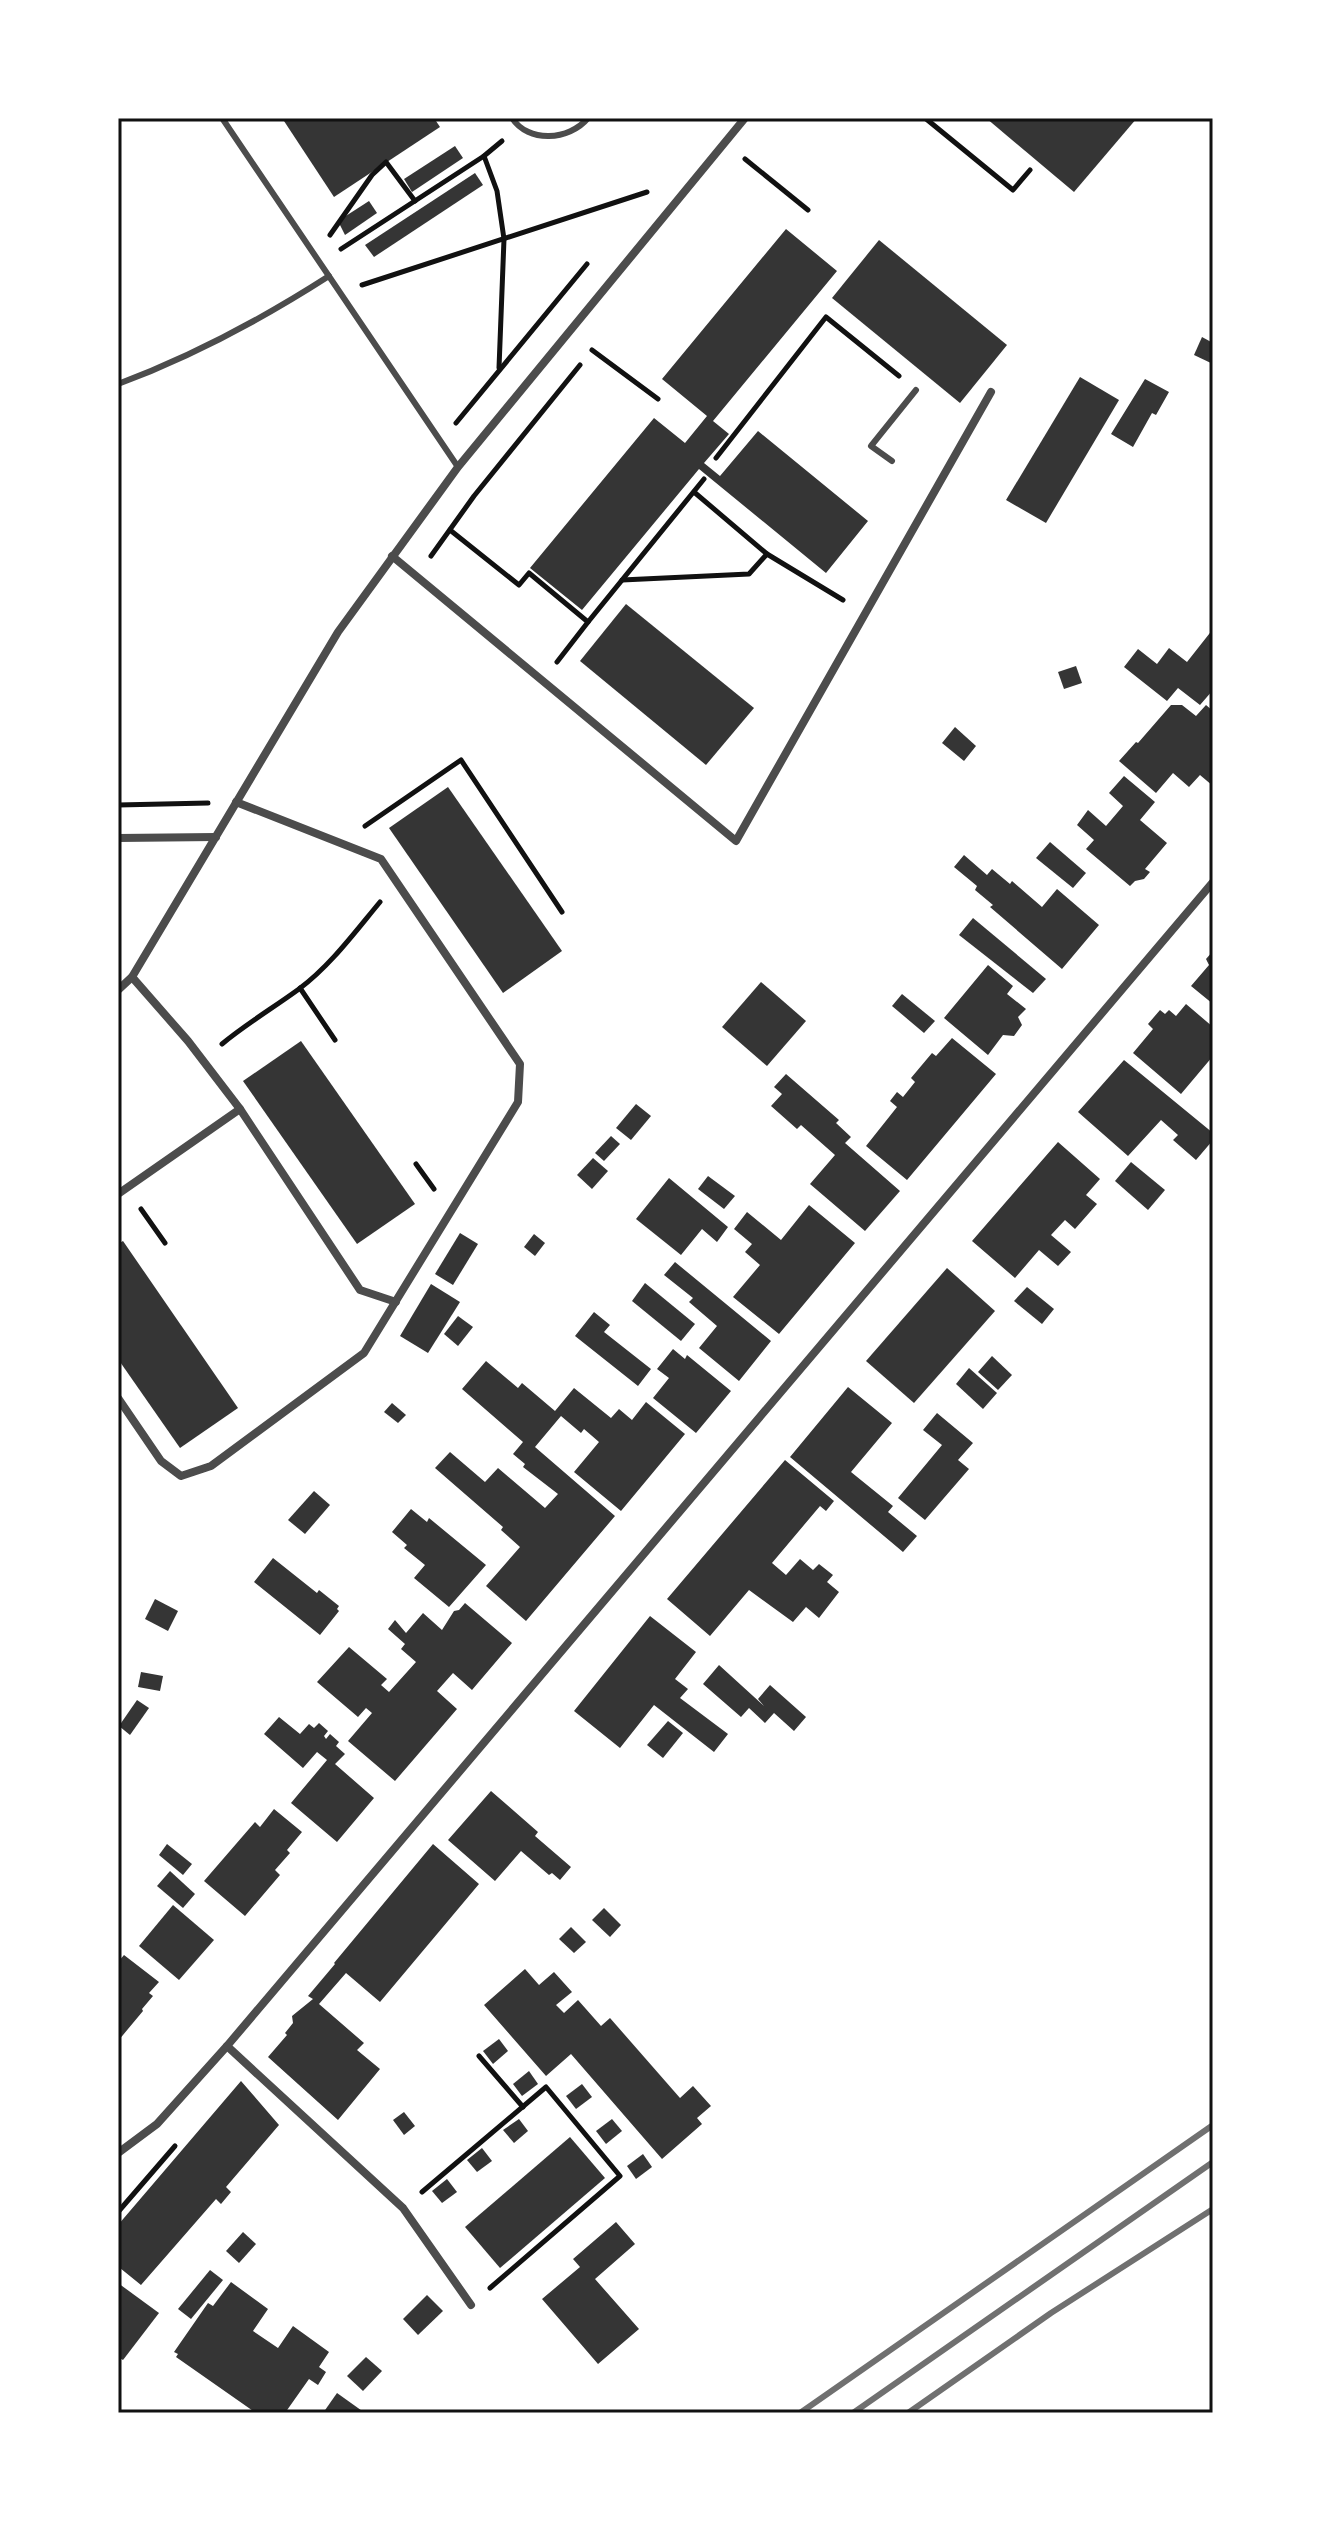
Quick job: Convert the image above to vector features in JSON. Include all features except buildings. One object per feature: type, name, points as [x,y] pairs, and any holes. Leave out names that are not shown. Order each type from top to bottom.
[{"type":"street","points":[[118,990],[132,977],[338,632],[392,556],[458,467],[745,118]]},
{"type":"street","points":[[392,556],[736,841],[991,392]]},
{"type":"street","points":[[118,1398],[161,1461],[181,1476],[211,1466],[364,1353],[518,1102],[520,1064],[381,859],[236,802]]},
{"type":"street","points":[[118,838],[216,837]]},
{"type":"street","points":[[118,2153],[157,2124],[227,2046],[1213,882]]},
{"type":"street","points":[[132,977],[240,1109],[360,1290],[396,1302]]},
{"type":"street","points":[[118,1194],[240,1109]]},
{"type":"street","points":[[227,2046],[403,2208],[471,2305]]},
{"type":"lane","points":[[222,118],[458,467]]},
{"type":"lane","points":[[512,118],[518,128],[541,137],[564,134],[588,118]]},
{"type":"lane","points":[[118,384],[158,369],[246,327],[329,276]]},
{"type":"lane","points":[[892,461],[871,446],[916,390]]},
{"type":"path","points":[[925,118],[1013,190],[1030,170]]},
{"type":"path","points":[[320,262],[484,156],[518,128]]},
{"type":"path","points":[[484,156],[497,191],[504,239],[499,368]]},
{"type":"path","points":[[745,159],[808,210]]},
{"type":"path","points":[[320,262],[330,233],[372,175],[386,162],[415,201]]},
{"type":"path","points":[[637,204],[657,180]]},
{"type":"path","points":[[340,292],[647,192]]},
{"type":"path","points":[[442,442],[587,263]]},
{"type":"path","points":[[716,458],[826,317],[916,390]]},
{"type":"path","points":[[592,350],[658,399]]},
{"type":"path","points":[[569,671],[557,661],[704,479]]},
{"type":"path","points":[[694,492],[767,554],[865,614]]},
{"type":"path","points":[[450,530],[519,585],[529,573],[588,622]]},
{"type":"path","points":[[622,580],[749,574],[767,554]]},
{"type":"path","points":[[341,843],[461,760],[562,912]]},
{"type":"path","points":[[118,805],[236,802]]},
{"type":"path","points":[[203,1060],[250,1021],[300,988],[335,956],[397,882]]},
{"type":"path","points":[[300,988],[335,1040]]},
{"type":"path","points":[[127,1188],[165,1243]]},
{"type":"path","points":[[479,2056],[523,2107]]},
{"type":"path","points":[[403,2208],[546,2087],[620,2176],[471,2305]]},
{"type":"railway","points":[[800,2413],[1213,2125]]},
{"type":"railway","points":[[853,2413],[1213,2162]]},
{"type":"railway","points":[[908,2413],[1051,2313],[1213,2209]]}]
